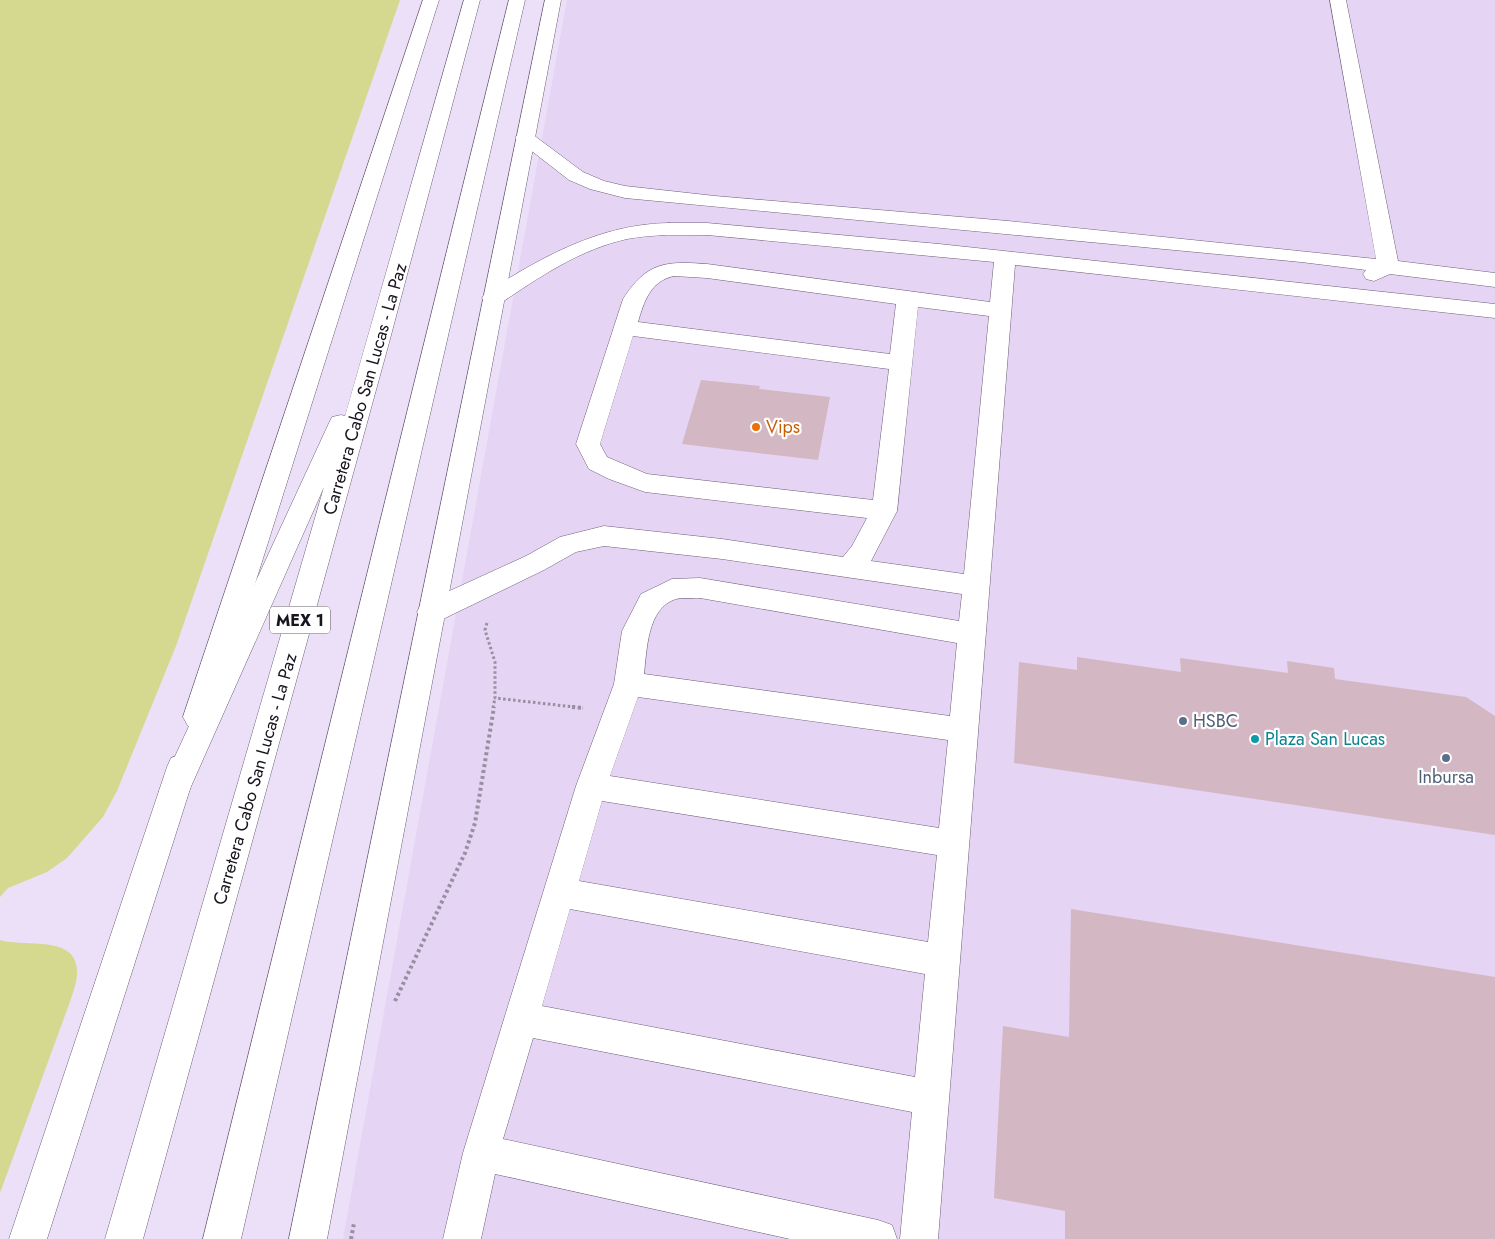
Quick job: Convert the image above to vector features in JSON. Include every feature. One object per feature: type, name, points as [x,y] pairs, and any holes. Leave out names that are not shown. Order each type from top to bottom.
[{"type":"main road","points":[[28,1239],[431,0]]},
{"type":"main road","name":"Carretera Cabo San Lucas - La Paz","points":[[124,1239],[379,339],[472,0]]},
{"type":"main road","points":[[222,1239],[517,0]]},
{"type":"main road","points":[[308,1239],[553,0]]},
{"type":"main road","points":[[1338,0],[1388,266]]},
{"type":"main road","points":[[525,138],[576,176],[597,185],[625,192],[715,202],[1018,228],[1388,266],[1495,280]]},
{"type":"main road","points":[[493,298],[565,254],[617,235],[645,230],[707,229],[1005,258],[1495,311]]},
{"type":"main road","points":[[920,1239],[1005,258]]},
{"type":"main road","points":[[1212,281],[1221,274],[1239,270],[1354,278],[1378,273],[1388,266]]},
{"type":"main road","points":[[884,511],[645,482],[618,474],[598,462],[588,444],[634,299],[640,287],[653,275],[680,269],[1000,310]]},
{"type":"main road","points":[[849,568],[862,553],[884,511],[908,299]]},
{"type":"main road","points":[[626,328],[901,363]]},
{"type":"main road","points":[[174,791],[379,339]]},
{"type":"main road","points":[[431,612],[535,563],[569,544],[604,536],[722,549],[976,586]]},
{"type":"main road","points":[[462,1239],[481,1153],[520,1019],[591,786],[628,684],[636,631],[651,601],[672,589],[700,588],[972,634]]},
{"type":"main road","points":[[628,684],[964,730]]},
{"type":"main road","points":[[591,786],[954,844]]},
{"type":"main road","points":[[559,892],[944,961]]},
{"type":"main road","points":[[520,1019],[932,1098]]},
{"type":"main road","points":[[481,1153],[878,1239]]},
{"type":"path","points":[[392,1007],[412,969],[457,871],[475,823],[495,698],[495,662],[485,630],[488,617]]},
{"type":"path","points":[[495,698],[618,712]]},
{"type":"path","points":[[352,1239],[355,1220]]},
{"type":"shaded area","points":[[567,0],[1495,0],[1495,1239],[343,1239]]},
{"type":"green space","points":[[0,0],[400,0],[176,646],[117,791],[103,817],[67,858],[47,872],[8,888],[0,897]]},
{"type":"green space","points":[[0,940],[61,948],[70,953],[76,962],[77,976],[71,999],[0,1193]]},
{"type":"building","name":"Vips","points":[[701,380],[760,386],[759,389],[830,397],[818,460],[682,444]]},
{"type":"building","name":"Plaza San Lucas","points":[[1077,657],[1181,672],[1180,658],[1288,673],[1287,661],[1334,668],[1335,679],[1466,697],[1495,716],[1495,835],[1014,763],[1019,662],[1077,670]]},
{"type":"building","points":[[1071,909],[1495,977],[1495,1239],[1065,1239],[1065,1211],[994,1198],[1003,1026],[1069,1037]]},
{"type":"place","name":"Vips","points":[[756,427]]},
{"type":"place","name":"HSBC","points":[[1183,721]]},
{"type":"place","name":"Plaza San Lucas","points":[[1255,739]]},
{"type":"place","name":"Inbursa","points":[[1446,758]]}]
